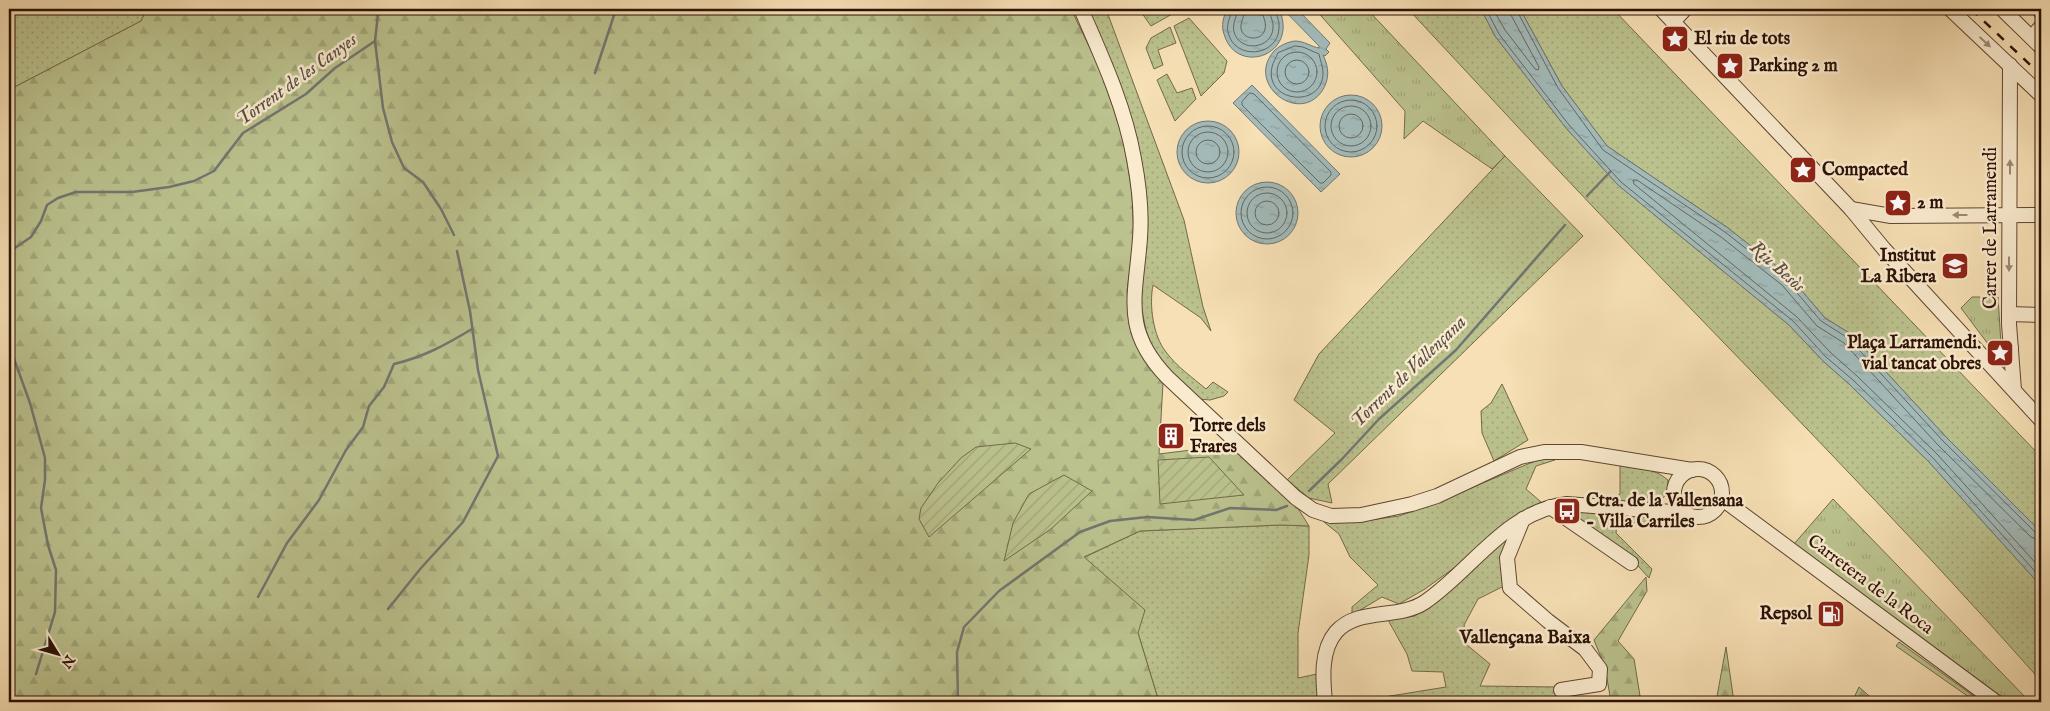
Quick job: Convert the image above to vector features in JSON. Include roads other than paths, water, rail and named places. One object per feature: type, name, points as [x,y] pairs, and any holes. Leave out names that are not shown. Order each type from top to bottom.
[{"type":"street","points":[[1081,9],[1120,104],[1135,160],[1141,212],[1133,301],[1136,322],[1141,338],[1150,357],[1159,369],[1226,435],[1296,498],[1313,510],[1331,516],[1361,514],[1412,504],[1437,496],[1520,457],[1544,452],[1581,452],[1652,463],[1665,467],[1707,471],[1716,478],[1721,487],[1721,498],[1714,510],[1700,517],[1685,513],[1675,514],[1655,510],[1624,510],[1576,504],[1550,507],[1523,519],[1424,602],[1404,611],[1353,620],[1336,632],[1329,642],[1324,660],[1325,702]]},
{"type":"street","points":[[1661,9],[1851,209],[1870,233],[2041,420]]},
{"type":"street","points":[[1674,22],[1685,9]]},
{"type":"street","points":[[1950,9],[2041,95]]},
{"type":"street","points":[[2002,9],[2036,42],[2041,27]]},
{"type":"street","points":[[2038,9],[2041,12]]},
{"type":"street","name":"Carrer de Larramendi","points":[[2010,65],[2009,314],[2014,390]]},
{"type":"street","points":[[1851,209],[1891,216],[2041,215]]},
{"type":"street","points":[[1870,233],[1877,224],[1891,216]]},
{"type":"street","points":[[2009,314],[2041,315]]},
{"type":"street","points":[[1982,357],[1998,359],[2011,348]]},
{"type":"street","points":[[1665,467],[1677,482]]},
{"type":"street","points":[[1685,513],[1679,508],[1675,499],[1675,488],[1681,477],[1692,470]]},
{"type":"street","name":"Carretera de la Roca","points":[[1721,498],[1987,693],[1996,702]]},
{"type":"street","points":[[1655,510],[1675,499]]},
{"type":"street","points":[[1550,507],[1631,564]]},
{"type":"street","points":[[1714,510],[1749,518]]},
{"type":"street","points":[[1523,519],[1507,558],[1510,588],[1548,621],[1585,649],[1600,669],[1599,684],[1561,690]]},
{"type":"water","points":[[1228,9],[1279,9],[1283,25],[1281,38],[1274,48],[1264,55],[1252,57],[1241,55],[1231,47],[1224,34],[1223,24]]},
{"type":"water","points":[[1283,9],[1297,9],[1330,43],[1326,49],[1329,52],[1325,56],[1323,55],[1328,73],[1325,86],[1312,100],[1301,104],[1289,102],[1278,96],[1270,87],[1266,76],[1267,64],[1274,51],[1283,44],[1298,41],[1319,48]]},
{"type":"water","name":"Riu Besòs","points":[[1481,9],[1520,9],[1562,86],[1607,146],[1728,228],[1789,276],[1825,318],[1851,334],[1946,437],[2041,532],[2041,586],[1929,462],[1823,361],[1789,325],[1618,185],[1566,128],[1495,36]]},
{"type":"water","points":[[1252,85],[1340,174],[1321,192],[1233,103]]},
{"type":"water","points":[[1351,95],[1363,97],[1373,104],[1380,114],[1382,126],[1380,138],[1373,148],[1363,155],[1351,157],[1339,155],[1329,148],[1322,138],[1320,126],[1322,114],[1329,104],[1339,97]]},
{"type":"water","points":[[1208,121],[1220,123],[1230,130],[1237,140],[1239,152],[1237,164],[1230,174],[1220,181],[1208,183],[1196,181],[1186,174],[1179,164],[1177,152],[1179,140],[1186,130],[1196,123]]},
{"type":"water","points":[[1267,182],[1279,184],[1289,191],[1296,201],[1298,213],[1296,225],[1289,235],[1279,242],[1267,244],[1255,242],[1245,235],[1238,225],[1236,213],[1238,201],[1245,191],[1255,184]]},
{"type":"waterway","name":"Torrent de les Canyes","points":[[9,252],[31,237],[41,221],[47,205],[58,198],[76,192],[132,192],[169,187],[194,181],[214,171],[243,133],[306,94],[335,68],[375,41],[380,9]]},
{"type":"waterway","points":[[595,73],[616,9]]},
{"type":"waterway","points":[[375,41],[383,108],[392,142],[404,168],[423,182],[441,209],[454,235]]},
{"type":"waterway","name":"Torrent de Vallençana","points":[[1587,196],[1610,172]]},
{"type":"waterway","name":"Torrent de Vallençana","points":[[1309,491],[1379,419],[1456,350],[1565,225]]},
{"type":"waterway","points":[[388,609],[421,568],[463,522],[498,456],[478,370],[470,311],[457,251]]},
{"type":"waterway","points":[[258,597],[287,543],[319,500],[346,450],[363,427],[369,406],[384,387],[394,364],[415,358],[472,329]]},
{"type":"waterway","name":"Torrent de les Canyes","points":[[9,345],[30,403],[45,458],[45,480],[41,508],[48,545],[56,570],[55,612],[36,674]]},
{"type":"waterway","name":"Torrent de Vallençana","points":[[958,702],[957,652],[964,627],[999,591],[1080,532],[1110,521],[1147,517],[1194,520],[1230,508],[1276,510],[1287,506]]},
{"type":"railway","points":[[1971,9],[2041,75]]},
{"type":"place","name":"El riu de tots","points":[[1675,39]]},
{"type":"place","name":"Parking 2 m","points":[[1730,66]]},
{"type":"place","name":"Compacted","points":[[1803,170]]},
{"type":"place","name":"2 m","points":[[1898,203]]},
{"type":"place","name":"Institut La Ribera","points":[[1955,266]]},
{"type":"place","name":"Plaça Larramendi. vial tancat obres","points":[[2000,353]]},
{"type":"place","name":"Torre dels Frares","points":[[1171,436]]},
{"type":"place","name":"Ctra. de la Vallensana - Villa Carriles","points":[[1567,511]]},
{"type":"place","name":"Repsol","points":[[1831,614]]},
{"type":"district","name":"Vallençana Baixa","points":[[1525,638]]}]
